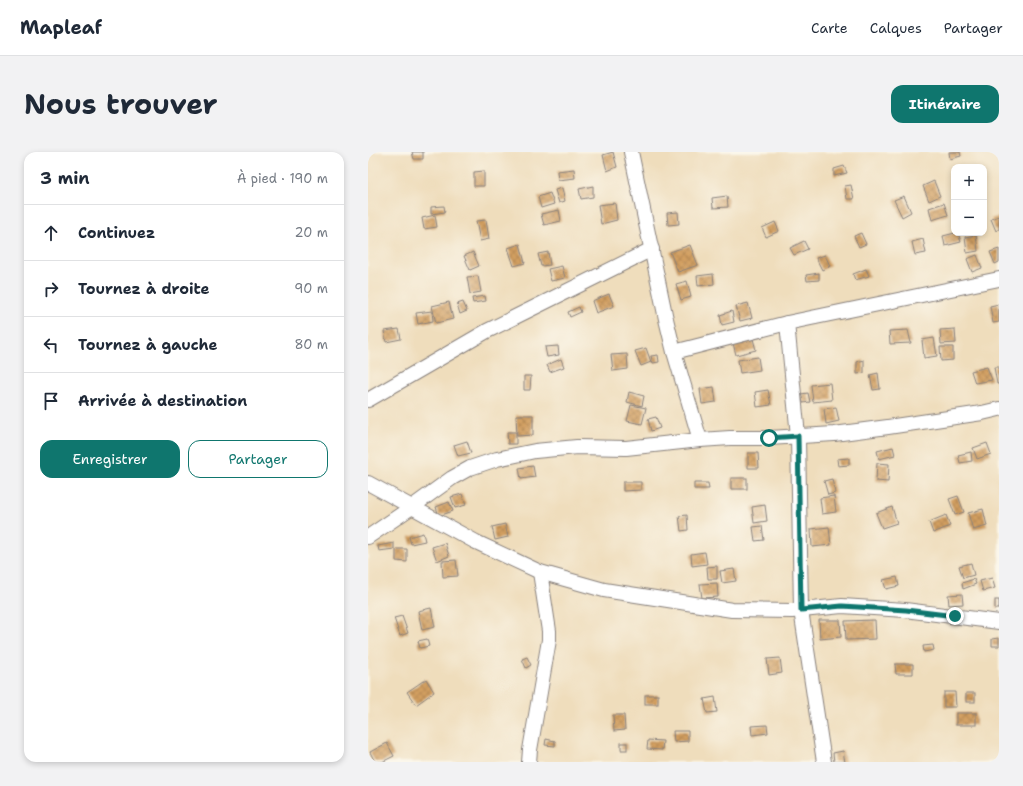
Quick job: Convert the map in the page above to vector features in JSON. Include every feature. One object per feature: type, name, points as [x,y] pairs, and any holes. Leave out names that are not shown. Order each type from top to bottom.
[{"type":"street","points":[[632,152],[666,319],[674,352],[700,440]]},
{"type":"street","points":[[368,400],[487,331],[652,249]]},
{"type":"street","points":[[674,352],[787,323],[999,280]]},
{"type":"street","points":[[787,323],[798,436],[801,610],[824,762]]},
{"type":"street","points":[[368,536],[452,478],[470,468],[497,459],[542,450],[578,447],[626,448],[700,440],[834,434],[888,428],[999,409]]},
{"type":"street","points":[[368,483],[476,542],[540,572],[604,590],[732,610],[792,611],[842,606],[906,610],[999,622]]},
{"type":"street","points":[[529,762],[549,640],[540,572]]},
{"type":"building","points":[[412,152],[423,152],[423,159],[414,159]]},
{"type":"building","points":[[613,152],[617,167],[607,171],[603,155]]},
{"type":"building","points":[[949,152],[960,152],[961,156],[950,159]]},
{"type":"building","points":[[844,166],[847,173],[834,176],[834,169]]},
{"type":"building","points":[[574,169],[575,178],[558,180],[557,171]]},
{"type":"building","points":[[484,171],[484,186],[474,186],[474,172]]},
{"type":"building","points":[[934,181],[940,196],[929,201],[923,186]]},
{"type":"building","points":[[851,185],[854,199],[847,199],[845,186]]},
{"type":"building","points":[[593,186],[593,197],[581,199],[579,189]]},
{"type":"building","points":[[562,188],[565,201],[559,203],[555,190]]},
{"type":"building","points":[[550,193],[554,204],[541,208],[538,197]]},
{"type":"building","points":[[727,196],[728,207],[713,208],[712,198]]},
{"type":"building","points":[[904,196],[911,212],[902,217],[894,200]]},
{"type":"building","points":[[615,203],[617,220],[601,224],[598,205]]},
{"type":"building","points":[[944,203],[948,215],[932,220],[929,208]]},
{"type":"building","points":[[444,206],[445,212],[431,214],[431,207]]},
{"type":"building","points":[[559,210],[561,221],[544,225],[541,214]]},
{"type":"building","points":[[678,212],[679,224],[668,225],[667,213]]},
{"type":"building","points":[[435,215],[437,227],[424,229],[422,218]]},
{"type":"building","points":[[999,216],[999,229],[996,231],[991,219]]},
{"type":"building","points":[[486,220],[489,239],[480,241],[476,221]]},
{"type":"building","points":[[775,222],[779,231],[766,237],[762,228]]},
{"type":"building","points":[[861,233],[866,244],[859,247],[854,236]]},
{"type":"building","points":[[951,234],[951,236],[959,236],[961,242],[945,246],[943,236]]},
{"type":"building","points":[[976,236],[978,251],[967,253],[965,237]]},
{"type":"building","points":[[923,239],[926,253],[915,255],[912,242]]},
{"type":"building","points":[[804,241],[808,249],[794,255],[790,248]]},
{"type":"building","points":[[520,244],[525,263],[514,266],[508,248]]},
{"type":"building","points":[[690,245],[698,265],[678,272],[670,252]]},
{"type":"building","points":[[999,249],[999,262],[995,264],[990,252]]},
{"type":"building","points":[[473,252],[479,266],[470,270],[464,256]]},
{"type":"building","points":[[548,252],[550,265],[541,266],[538,254]]},
{"type":"building","points":[[825,255],[830,266],[822,270],[816,258]]},
{"type":"building","points":[[977,255],[982,268],[972,272],[967,259]]},
{"type":"building","points":[[562,266],[565,278],[551,281],[548,269]]},
{"type":"building","points":[[866,269],[869,276],[855,280],[853,274]]},
{"type":"building","points":[[819,273],[819,280],[807,281],[806,275]]},
{"type":"building","points":[[713,274],[714,284],[698,286],[697,276]]},
{"type":"building","points":[[478,276],[481,292],[470,294],[467,277]]},
{"type":"building","points":[[687,281],[691,297],[681,300],[676,284]]},
{"type":"building","points":[[609,294],[614,306],[596,313],[592,301]]},
{"type":"building","points":[[485,296],[486,301],[473,303],[472,298]]},
{"type":"building","points":[[449,302],[453,319],[436,323],[432,306]]},
{"type":"building","points":[[463,302],[467,311],[460,314],[457,304]]},
{"type":"building","points":[[748,303],[752,318],[740,321],[736,306]]},
{"type":"building","points":[[999,304],[999,322],[993,323],[990,306]]},
{"type":"building","points":[[579,307],[581,312],[570,317],[568,312]]},
{"type":"building","points":[[432,311],[433,321],[418,324],[416,313]]},
{"type":"building","points":[[732,311],[734,322],[722,325],[720,315]]},
{"type":"building","points":[[399,329],[401,339],[386,342],[384,331]]},
{"type":"building","points":[[955,329],[956,343],[941,344],[940,330]]},
{"type":"building","points":[[908,330],[911,343],[890,344],[889,331]]},
{"type":"building","points":[[934,338],[937,356],[924,358],[922,340]]},
{"type":"building","points":[[753,339],[756,350],[736,355],[733,343]]},
{"type":"building","points":[[558,346],[559,355],[547,357],[545,347]]},
{"type":"building","points":[[940,347],[953,347],[953,360],[941,361]]},
{"type":"building","points":[[646,348],[651,362],[641,366],[635,351]]},
{"type":"building","points":[[627,354],[628,369],[613,371],[611,355]]},
{"type":"building","points":[[658,355],[659,362],[653,363],[651,356]]},
{"type":"building","points":[[758,357],[760,370],[740,373],[738,360]]},
{"type":"building","points":[[561,359],[564,367],[550,372],[547,365]]},
{"type":"building","points":[[864,360],[864,373],[857,374],[857,362]]},
{"type":"building","points":[[987,367],[992,380],[975,383],[971,371]]},
{"type":"building","points":[[994,367],[999,367],[999,384],[997,384]]},
{"type":"building","points":[[878,373],[880,389],[873,390],[870,375]]},
{"type":"building","points":[[524,376],[531,376],[530,390],[524,390]]},
{"type":"building","points":[[830,383],[832,400],[813,402],[811,385]]},
{"type":"building","points":[[714,387],[716,402],[702,404],[700,389]]},
{"type":"building","points":[[768,390],[771,405],[757,407],[755,392]]},
{"type":"building","points":[[629,392],[644,396],[642,406],[627,402]]},
{"type":"building","points":[[808,393],[810,402],[803,403],[801,394]]},
{"type":"building","points":[[631,405],[646,408],[642,424],[627,421]]},
{"type":"building","points":[[836,407],[839,421],[826,424],[824,409]]},
{"type":"building","points":[[516,415],[533,415],[533,435],[517,436]]},
{"type":"building","points":[[656,417],[660,428],[651,431],[648,419]]},
{"type":"building","points":[[507,432],[516,432],[516,444],[508,444]]},
{"type":"building","points":[[467,441],[471,453],[458,456],[454,445]]},
{"type":"building","points":[[987,443],[991,454],[977,459],[973,448]]},
{"type":"building","points":[[893,447],[895,455],[879,459],[877,451]]},
{"type":"building","points":[[971,452],[972,461],[960,463],[958,455]]},
{"type":"building","points":[[748,453],[758,453],[759,468],[748,468]]},
{"type":"building","points":[[849,458],[849,465],[838,466],[837,459]]},
{"type":"building","points":[[877,463],[889,464],[888,482],[876,481]]},
{"type":"building","points":[[533,466],[535,477],[521,479],[519,468]]},
{"type":"building","points":[[731,478],[747,478],[747,489],[731,489]]},
{"type":"building","points":[[832,479],[835,493],[828,495],[824,481]]},
{"type":"building","points":[[623,482],[641,482],[641,490],[623,491]]},
{"type":"building","points":[[694,483],[708,483],[709,489],[694,489]]},
{"type":"building","points":[[462,494],[466,505],[455,508],[451,497]]},
{"type":"building","points":[[834,496],[836,512],[822,514],[820,498]]},
{"type":"building","points":[[958,496],[964,512],[955,515],[949,499]]},
{"type":"building","points":[[449,502],[453,511],[439,516],[436,507]]},
{"type":"building","points":[[765,505],[767,521],[754,523],[752,507]]},
{"type":"building","points":[[892,507],[897,523],[882,528],[876,513]]},
{"type":"building","points":[[983,509],[987,526],[973,530],[968,513]]},
{"type":"building","points":[[687,515],[688,530],[681,531],[679,516]]},
{"type":"building","points":[[946,515],[950,526],[933,533],[929,522]]},
{"type":"building","points":[[505,524],[508,537],[495,540],[492,527]]},
{"type":"building","points":[[762,526],[764,540],[755,541],[753,527]]},
{"type":"building","points":[[829,527],[831,545],[812,547],[811,529]]},
{"type":"building","points":[[423,533],[425,541],[411,544],[409,537]]},
{"type":"building","points":[[394,543],[394,549],[379,551],[378,546]]},
{"type":"building","points":[[445,543],[449,556],[437,561],[432,547]]},
{"type":"building","points":[[396,549],[407,549],[407,562],[396,561]]},
{"type":"building","points":[[705,552],[707,564],[692,566],[691,554]]},
{"type":"building","points":[[456,560],[458,576],[443,577],[442,561]]},
{"type":"building","points":[[971,563],[974,575],[963,578],[959,566]]},
{"type":"building","points":[[717,566],[717,579],[708,579],[707,567]]},
{"type":"building","points":[[734,569],[736,581],[722,583],[720,571]]},
{"type":"building","points":[[897,577],[899,586],[886,589],[883,580]]},
{"type":"building","points":[[992,578],[995,588],[983,591],[980,581]]},
{"type":"building","points":[[974,579],[976,584],[963,589],[962,583]]},
{"type":"building","points":[[717,583],[718,597],[702,598],[700,584]]},
{"type":"building","points":[[962,594],[963,604],[949,605],[948,595]]},
{"type":"building","points":[[995,600],[999,600],[999,609],[995,609]]},
{"type":"building","points":[[431,608],[435,627],[422,630],[418,611]]},
{"type":"building","points":[[402,616],[408,633],[400,636],[394,618]]},
{"type":"building","points":[[819,620],[840,620],[841,637],[820,639]]},
{"type":"building","points":[[875,620],[876,639],[846,640],[845,621]]},
{"type":"building","points":[[999,638],[999,646],[992,646],[992,639]]},
{"type":"building","points":[[427,639],[429,646],[420,648],[418,641]]},
{"type":"building","points":[[933,645],[934,650],[924,652],[923,646]]},
{"type":"building","points":[[527,657],[531,665],[526,668],[522,659]]},
{"type":"building","points":[[780,658],[782,673],[769,675],[767,659]]},
{"type":"building","points":[[895,664],[913,664],[913,674],[896,674]]},
{"type":"building","points":[[426,679],[434,692],[416,705],[407,692]]},
{"type":"building","points":[[944,692],[955,692],[956,707],[944,707]]},
{"type":"building","points":[[966,693],[975,693],[975,702],[966,702]]},
{"type":"building","points":[[645,695],[658,695],[658,704],[645,704]]},
{"type":"building","points":[[715,697],[717,712],[707,713],[704,699]]},
{"type":"building","points":[[956,713],[976,713],[976,725],[956,725]]},
{"type":"building","points":[[613,715],[624,715],[625,730],[614,731]]},
{"type":"building","points":[[767,725],[768,733],[752,735],[751,726]]},
{"type":"building","points":[[673,731],[688,731],[688,741],[674,742]]},
{"type":"building","points":[[546,739],[555,741],[555,746],[545,745]]},
{"type":"building","points":[[648,740],[663,741],[662,750],[647,749]]},
{"type":"building","points":[[387,743],[394,756],[382,762],[375,762],[370,752]]},
{"type":"building","points":[[621,743],[627,743],[627,750],[621,750]]},
{"type":"building","points":[[843,751],[845,762],[834,762],[833,753]]},
{"type":"route","points":[[769,438],[798,436],[801,610],[842,606],[906,610],[955,616]]}]
